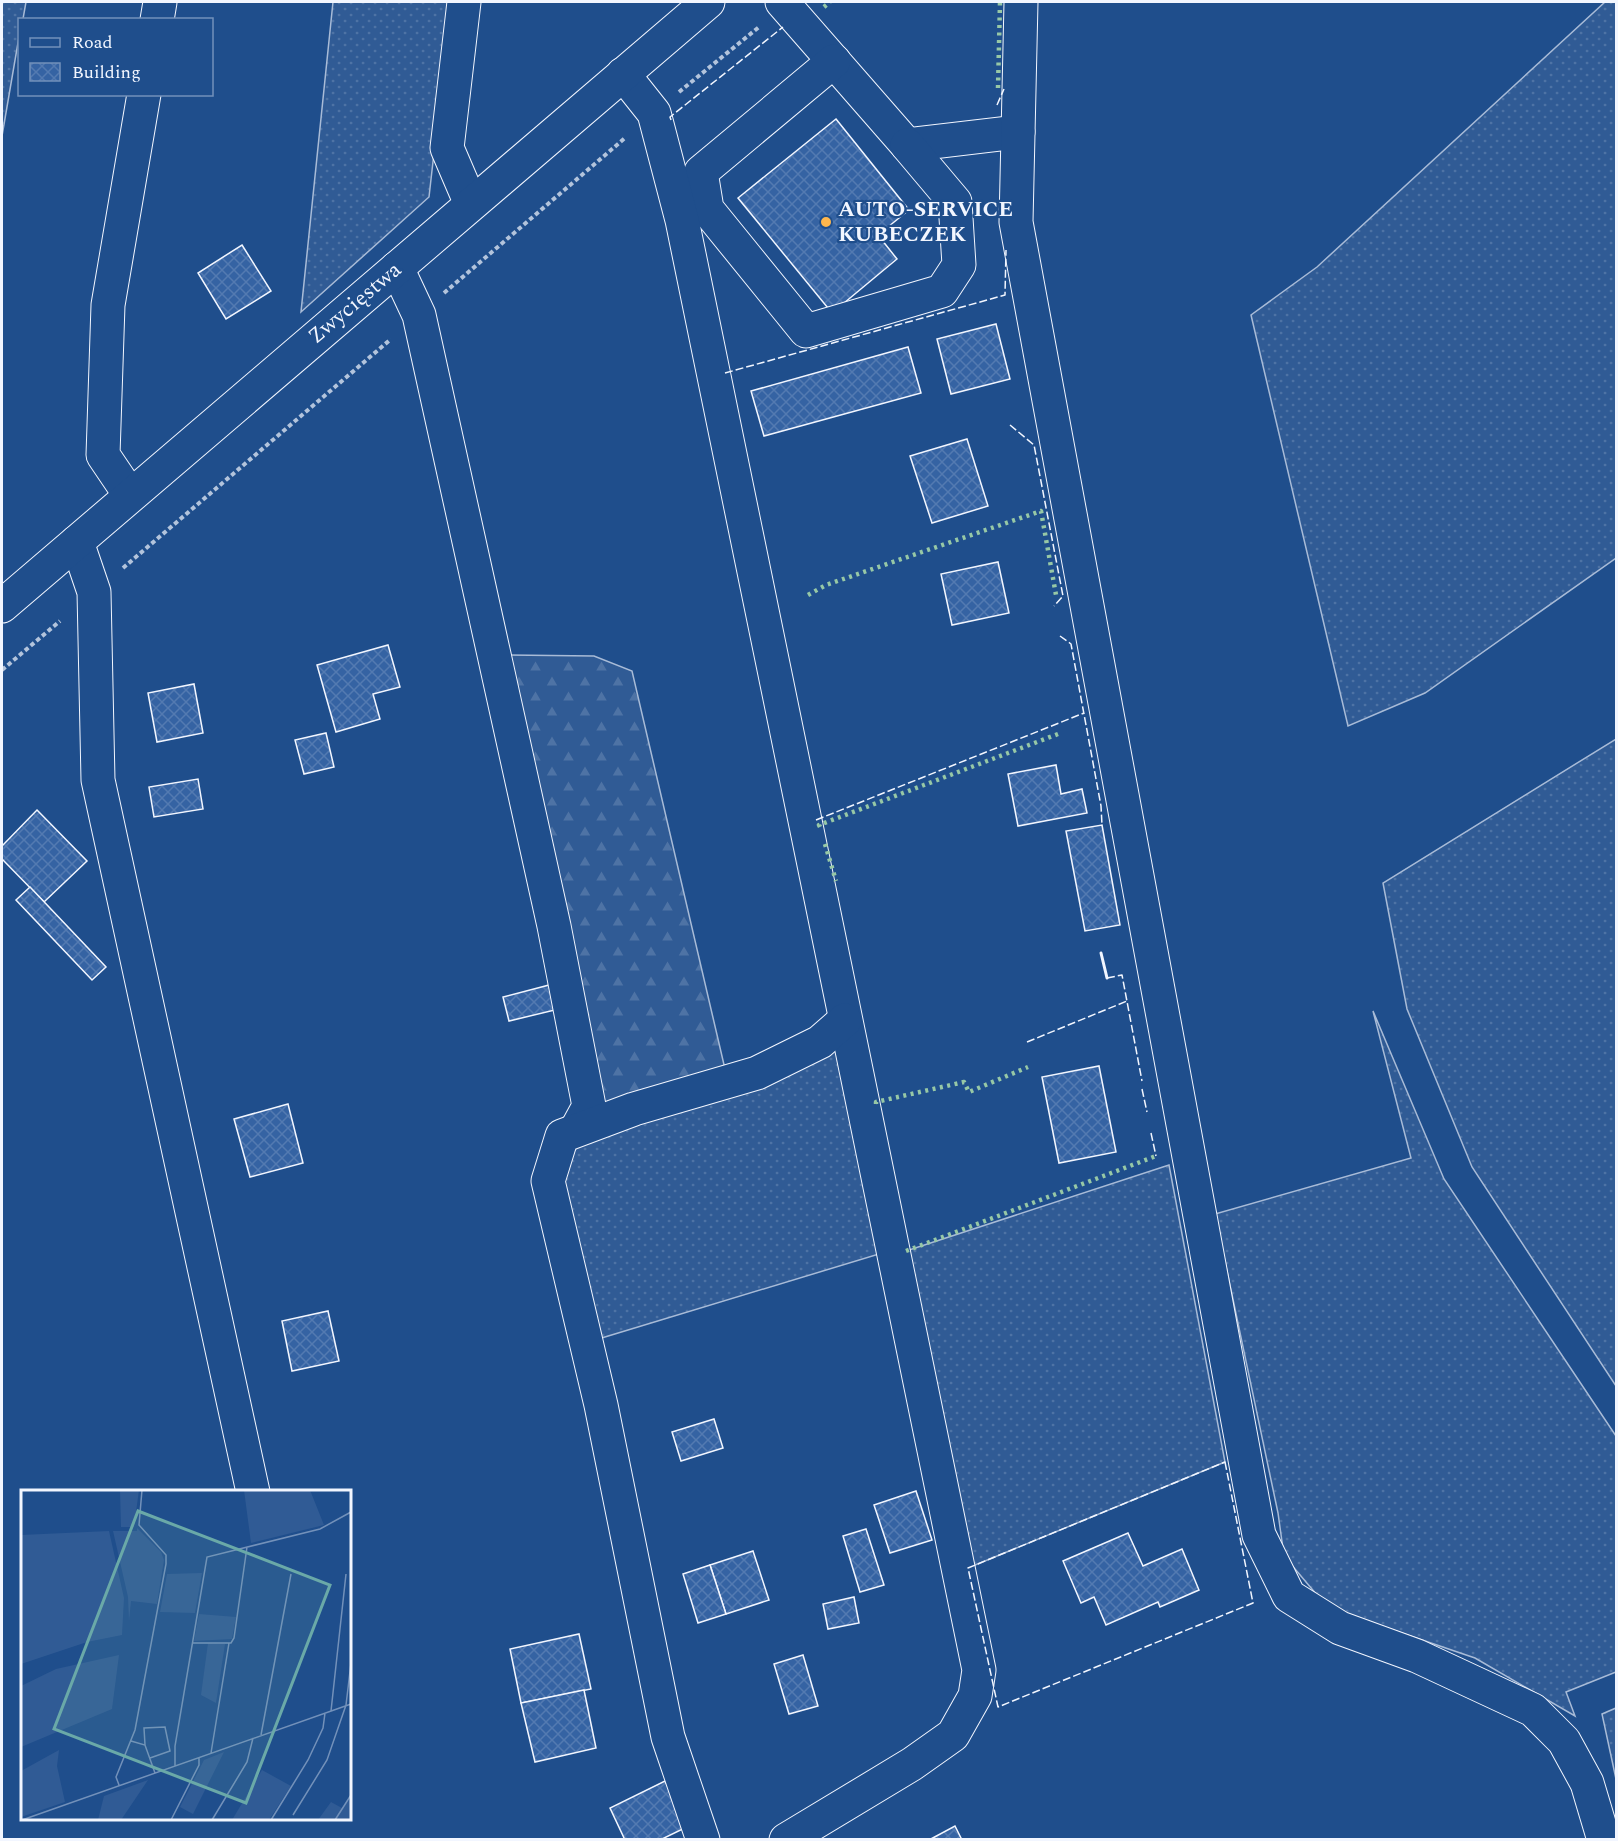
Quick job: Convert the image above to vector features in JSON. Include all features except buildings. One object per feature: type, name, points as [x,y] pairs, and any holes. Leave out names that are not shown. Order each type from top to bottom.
[{"type":"street","points":[[157,18],[160,2]]},
{"type":"street","points":[[464,2],[447,148],[471,204]]},
{"type":"street","name":"Zwycięstwa","points":[[2,606],[708,2]]},
{"type":"street","points":[[782,2],[834,61],[907,145],[955,202],[959,265],[942,291],[806,331],[707,209],[701,172],[834,61]]},
{"type":"street","points":[[1021,2],[1016,222],[1259,1535],[1289,1596],[1340,1628],[1418,1656],[1533,1710],[1564,1741],[1587,1783],[1604,1839]]},
{"type":"street","points":[[623,74],[654,113],[682,220],[844,1020],[979,1670],[975,1696],[953,1735],[912,1764],[786,1839]]},
{"type":"street","points":[[130,495],[103,455],[108,305],[144,96]]},
{"type":"street","points":[[907,145],[1018,132]]},
{"type":"street","points":[[397,268],[419,315],[554,926],[589,1106],[576,1130]]},
{"type":"street","points":[[77,542],[94,592],[98,780],[253,1490]]},
{"type":"street","points":[[704,1839],[668,1737],[601,1405],[548,1181],[562,1136],[634,1108],[757,1073],[820,1042],[844,1020]]},
{"type":"green space","points":[[2,2],[26,2],[23,18],[18,18],[18,43],[2,136]]},
{"type":"green space","points":[[333,2],[451,2],[429,197],[301,312]]},
{"type":"green space","points":[[1605,2],[1616,2],[1616,558],[1425,693],[1348,726],[1251,315],[1317,267]]},
{"type":"green space","points":[[500,655],[594,656],[632,671],[725,1069],[600,1108]]},
{"type":"green space","points":[[1616,739],[1616,1386],[1472,1167],[1407,1009],[1383,883]]},
{"type":"green space","points":[[1373,1011],[1444,1179],[1616,1436],[1616,1672],[1566,1692],[1575,1716],[1475,1658],[1328,1608],[1284,1556],[1278,1513],[1215,1214],[1411,1158]]},
{"type":"green space","points":[[840,1046],[879,1254],[595,1340],[558,1189],[565,1164],[583,1139]]},
{"type":"green space","points":[[1169,1165],[1225,1462],[968,1568],[906,1251]]},
{"type":"green space","points":[[1616,1708],[1616,1779],[1602,1714]]},
{"type":"hedge","points":[[824,7],[830,2]]},
{"type":"hedge","points":[[998,88],[1000,2]]},
{"type":"hedge","points":[[808,595],[826,585],[1041,511],[1056,595]]},
{"type":"hedge","points":[[820,827],[819,825],[1058,734]]},
{"type":"hedge","points":[[825,844],[836,881]]},
{"type":"hedge","points":[[876,1104],[876,1102],[964,1082],[969,1092],[1028,1067]]},
{"type":"hedge","points":[[906,1251],[1156,1156]]},
{"type":"fence","points":[[671,120],[670,117],[783,27]]},
{"type":"fence","points":[[997,105],[1004,89]]},
{"type":"fence","points":[[725,373],[1005,295],[1006,250]]},
{"type":"fence","points":[[1010,425],[1034,445],[1063,596],[1054,606]]},
{"type":"fence","points":[[1060,636],[1071,644],[1101,806],[1102,825]]},
{"type":"fence","points":[[816,820],[1084,713]]},
{"type":"fence","points":[[1107,978],[1122,975],[1142,1081]]},
{"type":"fence","points":[[1027,1042],[1127,1001]]},
{"type":"fence","points":[[1142,1089],[1147,1112]]},
{"type":"fence","points":[[1151,1133],[1156,1156]]},
{"type":"fence","points":[[1225,1462],[1253,1603],[998,1707],[968,1568],[1225,1462]]},
{"type":"wall","points":[[1101,953],[1107,978]]},
{"type":"place","name":"AUTO-SERVICE KUBECZEK","points":[[826,222]]}]
